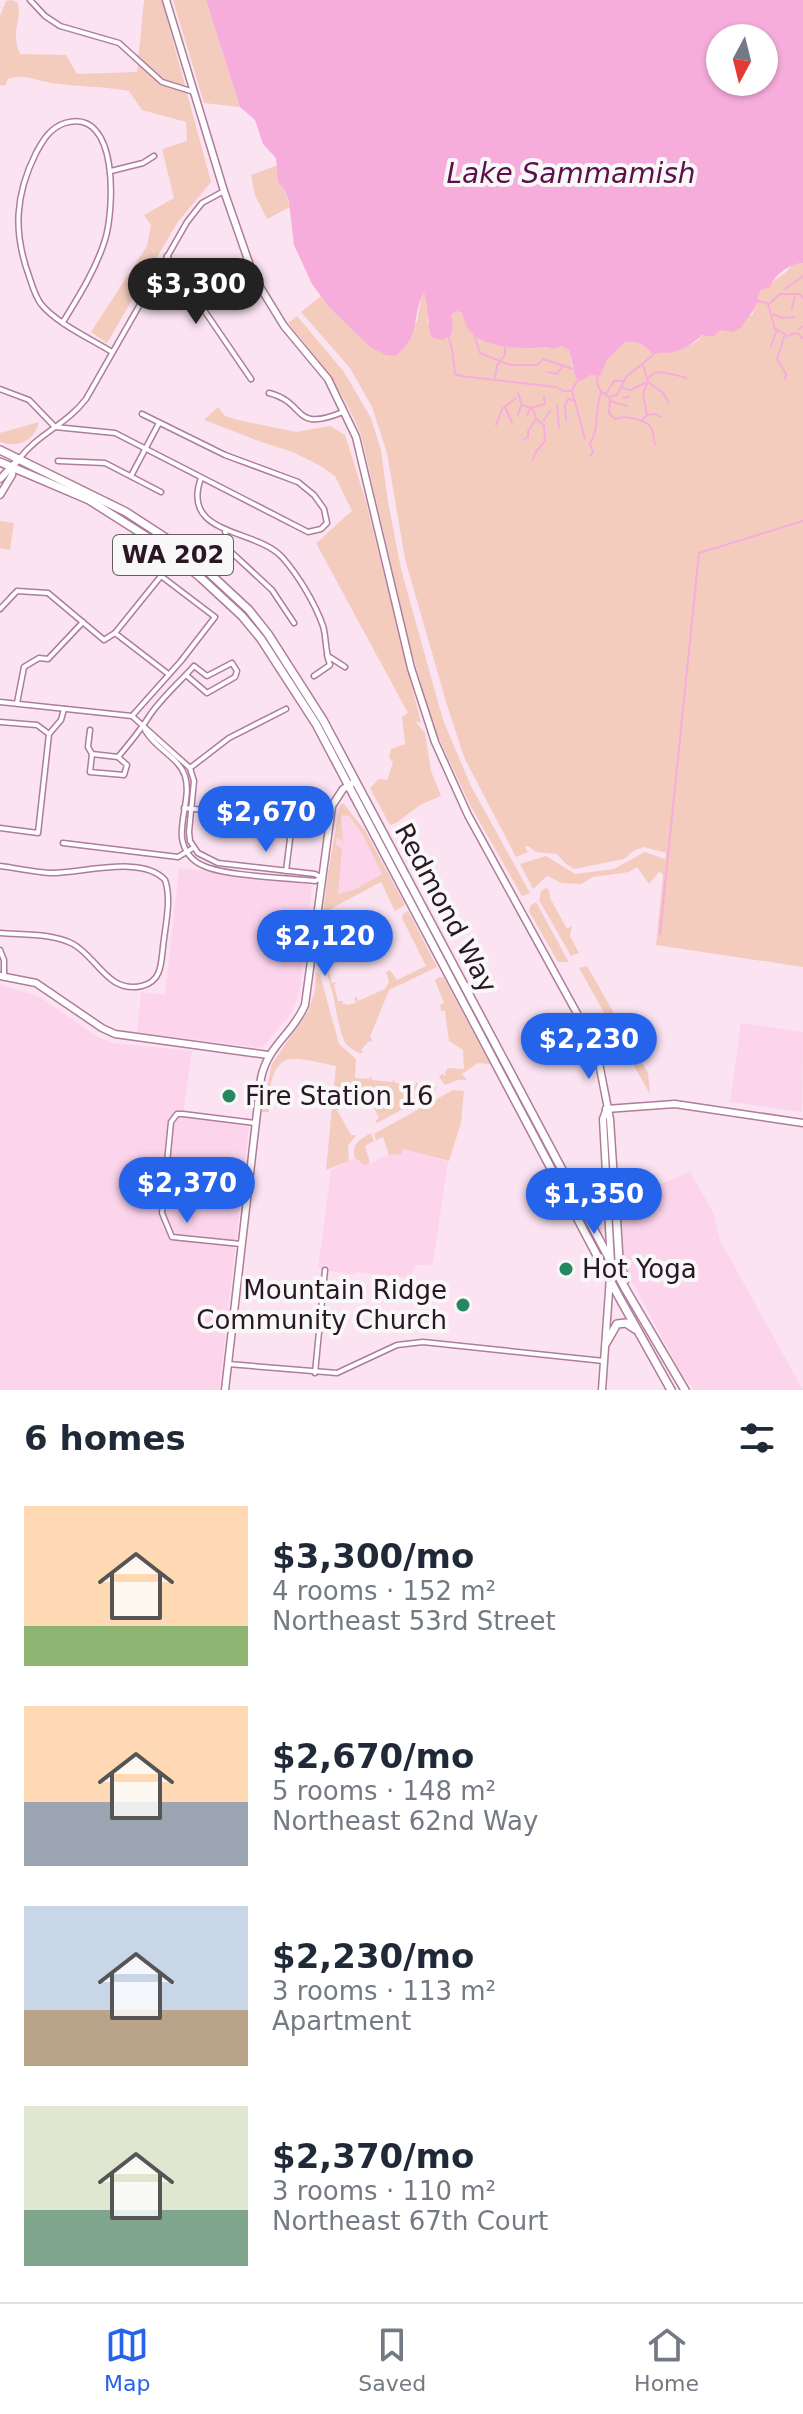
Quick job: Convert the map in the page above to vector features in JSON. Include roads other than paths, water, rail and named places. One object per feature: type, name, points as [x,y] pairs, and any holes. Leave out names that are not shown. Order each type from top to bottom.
[{"type":"main road","points":[[166,0],[224,191],[254,277],[266,301],[328,379],[356,437],[411,668],[424,714],[449,778],[589,1033],[601,1068],[613,1209],[626,1290]]},
{"type":"main road","name":"WA 202","points":[[0,450],[126,512],[169,540],[249,610],[291,665],[323,720],[351,784]]},
{"type":"main road","points":[[0,479],[19,459]]},
{"type":"main road","name":"WA 202","points":[[0,462],[61,486],[122,519],[163,547],[242,616],[283,670],[351,784]]},
{"type":"main road","points":[[0,495],[12,475],[13,467]]},
{"type":"main road","points":[[225,1390],[261,1078],[268,1055],[299,1019],[305,1005],[332,806],[336,797],[351,784]]},
{"type":"main road","name":"Redmond Way","points":[[351,784],[610,1280],[671,1390]]},
{"type":"main road","name":"Redmond Way","points":[[351,784],[611,1263],[685,1390]]},
{"type":"main road","points":[[2,976],[36,983],[115,1034],[268,1055]]},
{"type":"main road","points":[[606,1109],[675,1104],[803,1123]]},
{"type":"main road","points":[[538,1142],[548,1150],[562,1171]]},
{"type":"main road","points":[[587,1216],[599,1217],[613,1209]]},
{"type":"main road","points":[[602,1390],[613,1209]]},
{"type":"main road","points":[[606,1343],[612,1329],[619,1324],[630,1325],[639,1333]]},
{"type":"street","points":[[30,0],[60,26],[119,43],[162,82],[194,92]]},
{"type":"street","points":[[63,322],[93,270],[111,214],[110,171],[99,134],[75,122],[50,131],[39,148],[23,183],[16,222],[18,238],[40,303],[63,322],[112,352]]},
{"type":"street","points":[[110,171],[143,163],[154,156]]},
{"type":"street","points":[[19,459],[33,441],[69,418],[86,399],[194,211],[206,200],[224,191]]},
{"type":"street","points":[[167,256],[251,379]]},
{"type":"street","points":[[0,389],[29,400],[55,427],[109,431],[146,447],[308,532],[321,529],[327,518],[314,495],[298,482],[225,455],[142,414]]},
{"type":"street","points":[[269,393],[279,396],[310,421],[321,421],[345,411]]},
{"type":"street","points":[[131,476],[159,423]]},
{"type":"street","points":[[58,461],[97,461],[161,492]]},
{"type":"street","points":[[201,477],[197,490],[200,509],[225,531],[264,544],[280,554],[294,572],[325,632],[330,665],[314,676]]},
{"type":"street","points":[[225,531],[230,551],[272,590],[294,623]]},
{"type":"street","points":[[0,609],[17,591],[48,593],[104,640],[115,633],[161,576],[215,617],[132,716]]},
{"type":"street","points":[[17,703],[24,667],[39,658],[48,659],[83,622]]},
{"type":"street","points":[[115,633],[168,674]]},
{"type":"street","points":[[326,652],[336,663],[345,667]]},
{"type":"street","points":[[118,757],[144,728],[148,717],[194,666],[207,676],[232,663],[237,671],[235,677],[207,693],[186,675]]},
{"type":"street","points":[[0,702],[132,716],[150,740],[184,771],[187,781],[182,833],[187,852],[194,860],[209,868],[315,881],[322,878]]},
{"type":"street","points":[[0,828],[38,833],[49,734],[61,720],[64,709]]},
{"type":"street","points":[[184,771],[229,738],[286,709]]},
{"type":"street","points":[[0,722],[37,725],[49,734]]},
{"type":"street","points":[[144,728],[190,768],[194,781],[189,832],[193,848],[218,863],[315,874],[322,878]]},
{"type":"street","points":[[90,730],[90,772],[124,775],[128,768],[118,757],[92,754]]},
{"type":"street","points":[[285,877],[294,807]]},
{"type":"street","points":[[184,808],[244,814]]},
{"type":"street","points":[[63,843],[178,857],[193,848]]},
{"type":"street","points":[[0,866],[53,873],[104,866],[135,869],[161,875],[168,895],[161,970],[153,981],[133,988],[113,982],[81,949],[63,940],[0,933]]},
{"type":"street","points":[[0,950],[4,960],[2,976]]},
{"type":"street","points":[[241,1244],[172,1237],[162,1213],[171,1122],[177,1114],[255,1123]]},
{"type":"street","points":[[315,1373],[325,1270]]},
{"type":"street","points":[[228,1364],[315,1373],[345,1372],[410,1342],[604,1361]]},
{"type":"water","name":"Lake Sammamish","points":[[206,0],[803,0],[803,263],[784,270],[770,287],[761,290],[757,297],[760,302],[756,303],[742,327],[733,332],[720,330],[713,337],[702,335],[681,349],[653,355],[641,344],[625,342],[607,360],[600,376],[591,375],[581,381],[576,378],[569,350],[561,346],[554,349],[522,348],[489,343],[475,336],[462,313],[456,311],[451,315],[451,335],[443,340],[431,337],[424,292],[409,341],[395,356],[386,355],[370,347],[329,307],[312,284],[294,245],[289,202],[278,182],[276,158],[263,144],[255,120],[240,107]]},
{"type":"waterway","points":[[785,289],[803,276]]},
{"type":"waterway","points":[[770,303],[780,294],[800,294],[803,298]]},
{"type":"waterway","points":[[792,309],[795,295]]},
{"type":"waterway","points":[[760,301],[768,304],[775,329],[785,334],[777,359],[786,374],[785,379]]},
{"type":"waterway","points":[[773,314],[782,318],[794,317]]},
{"type":"waterway","points":[[799,329],[803,326]]},
{"type":"waterway","points":[[771,346],[777,330]]},
{"type":"waterway","points":[[787,336],[796,333],[803,338]]},
{"type":"waterway","points":[[474,335],[480,353],[510,365],[537,365],[543,359],[573,369]]},
{"type":"waterway","points":[[448,336],[455,374],[461,376],[556,387],[563,391],[572,391],[578,379]]},
{"type":"waterway","points":[[495,377],[497,365],[505,355],[505,346]]},
{"type":"waterway","points":[[597,376],[601,391],[610,397],[617,395],[626,377],[653,355]]},
{"type":"waterway","points":[[643,365],[648,382],[663,393],[669,403]]},
{"type":"waterway","points":[[548,372],[557,374],[562,367]]},
{"type":"waterway","points":[[648,378],[657,372],[686,378]]},
{"type":"waterway","points":[[606,394],[614,381],[623,381]]},
{"type":"waterway","points":[[622,388],[630,390],[645,383]]},
{"type":"waterway","points":[[647,383],[643,394],[647,415]]},
{"type":"waterway","points":[[572,391],[585,439]]},
{"type":"waterway","points":[[590,456],[601,392]]},
{"type":"waterway","points":[[518,393],[522,405],[532,409],[536,419],[544,425],[545,441],[533,460]]},
{"type":"waterway","points":[[527,416],[530,408],[545,404],[544,397]]},
{"type":"waterway","points":[[610,397],[609,413],[615,419],[630,418],[646,423],[652,430],[655,444]]},
{"type":"waterway","points":[[623,398],[629,397]]},
{"type":"waterway","points":[[496,425],[502,409],[516,398]]},
{"type":"waterway","points":[[566,420],[565,405],[568,399],[573,400]]},
{"type":"waterway","points":[[610,401],[627,406]]},
{"type":"waterway","points":[[518,415],[521,406]]},
{"type":"waterway","points":[[557,406],[559,428]]},
{"type":"waterway","points":[[505,407],[512,423]]},
{"type":"waterway","points":[[544,420],[550,411]]},
{"type":"waterway","points":[[641,421],[647,415],[660,417]]},
{"type":"waterway","points":[[523,440],[528,437],[528,431],[536,419]]},
{"type":"waterway","points":[[660,934],[699,553],[803,521]]},
{"type":"place","name":"Fire Station 16","points":[[229,1096]]},
{"type":"place","name":"Hot Yoga","points":[[566,1269]]},
{"type":"place","name":"Mountain Ridge Community Church","points":[[463,1305]]}]
